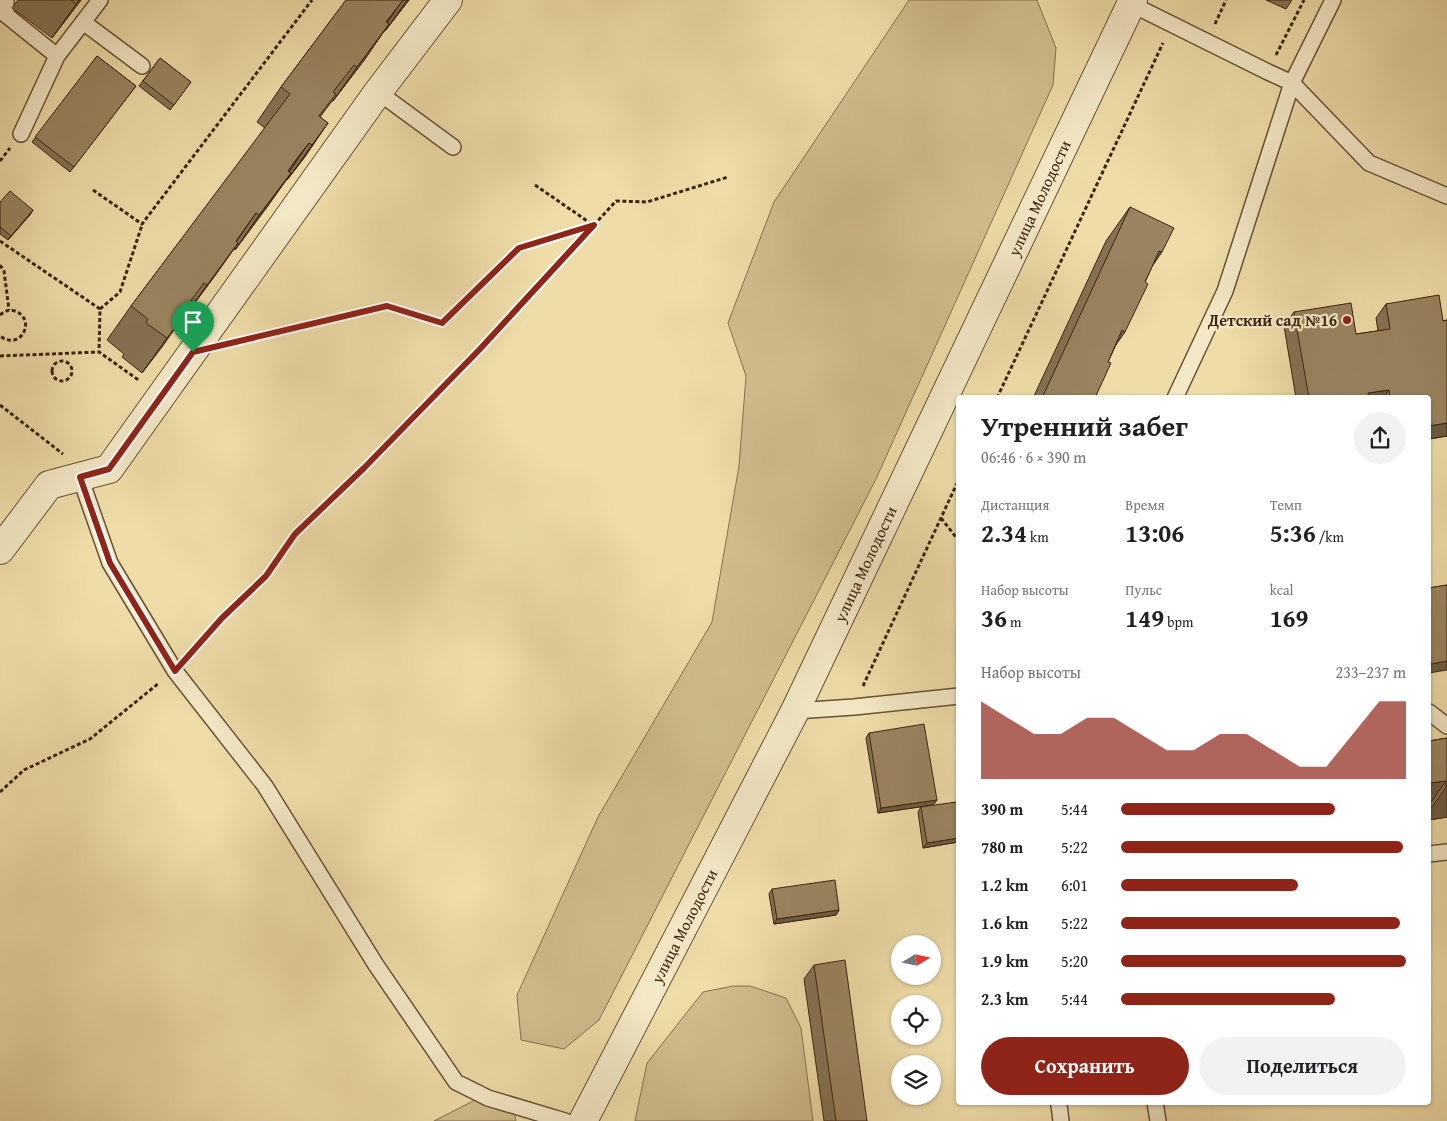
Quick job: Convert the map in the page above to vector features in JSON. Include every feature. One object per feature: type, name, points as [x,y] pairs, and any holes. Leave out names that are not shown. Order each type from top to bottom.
[{"type":"street","points":[[0,550],[49,485],[109,469],[378,92],[448,0]]},
{"type":"street","name":"улица Молодости","points":[[583,1121],[795,711],[1132,2]]},
{"type":"lane","points":[[6,0],[6,15],[58,56]]},
{"type":"lane","points":[[21,134],[58,56],[100,0]]},
{"type":"lane","points":[[1176,395],[1225,291],[1292,83],[1333,0]]},
{"type":"lane","points":[[1132,2],[1172,24],[1292,83],[1369,163],[1447,196]]},
{"type":"lane","points":[[83,22],[142,66]]},
{"type":"lane","points":[[378,92],[453,147]]},
{"type":"lane","points":[[80,477],[110,563],[175,671],[265,786],[376,965],[456,1082],[488,1098],[565,1121]]},
{"type":"lane","points":[[795,711],[956,696]]},
{"type":"lane","points":[[1431,714],[1447,726]]},
{"type":"lane","points":[[1431,854],[1447,852]]},
{"type":"lane","points":[[1059,1105],[1061,1121]]},
{"type":"lane","points":[[1155,1105],[1158,1121]]},
{"type":"path","points":[[99,352],[100,309],[120,292],[142,224],[312,0]]},
{"type":"path","points":[[1268,72],[1304,0]]},
{"type":"path","points":[[998,395],[1172,24]]},
{"type":"path","points":[[0,792],[24,770],[90,739],[175,671],[222,618],[266,576],[295,534],[364,468],[473,356],[616,201],[646,202],[728,177]]},
{"type":"path","points":[[535,185],[594,225]]},
{"type":"path","points":[[93,190],[142,224]]},
{"type":"path","points":[[232,343],[387,306],[442,323],[519,248],[594,225]]},
{"type":"path","points":[[0,241],[100,309]]},
{"type":"path","points":[[0,266],[4,271],[9,310]]},
{"type":"path","points":[[0,314],[9,310],[22,315],[26,324],[25,329],[16,340],[1,338]]},
{"type":"path","points":[[0,356],[99,352],[161,397]]},
{"type":"path","points":[[59,353],[60,362]]},
{"type":"path","points":[[60,362],[68,363],[71,368],[71,374],[64,380],[56,378],[52,373],[54,366],[60,362]]},
{"type":"path","points":[[0,405],[67,457],[80,477]]},
{"type":"path","points":[[854,707],[956,486]]},
{"type":"path","points":[[941,518],[956,537]]},
{"type":"shaded area","points":[[909,0],[1037,0],[1056,48],[1053,85],[876,479],[599,1020],[564,1049],[521,1040],[517,995],[598,817],[712,622],[739,466],[746,376],[728,323],[774,202]]},
{"type":"shaded area","points":[[733,986],[750,986],[786,998],[801,1028],[813,1121],[635,1121],[647,1063],[703,992]]},
{"type":"shaded area","points":[[488,1098],[512,1105],[516,1121],[434,1121],[475,1100]]},
{"type":"building","points":[[71,0],[79,0],[76,4]]},
{"type":"building","points":[[346,0],[403,0],[386,22],[389,24],[357,67],[354,65],[333,92],[336,94],[319,116],[328,123],[312,145],[309,143],[298,157],[288,171],[291,173],[259,215],[256,213],[236,241],[238,243],[207,285],[204,283],[183,311],[186,313],[167,338],[146,323],[148,319],[131,306],[290,94],[281,87]]},
{"type":"building","points":[[97,56],[136,86],[74,167],[35,137]]},
{"type":"building","points":[[160,58],[191,82],[174,105],[143,81]]},
{"type":"building","points":[[10,191],[33,210],[11,236],[0,227],[0,202]]},
{"type":"building","points":[[1130,207],[1174,228],[1162,252],[1159,251],[1145,282],[1148,284],[1125,332],[1122,330],[1108,362],[1111,363],[1096,395],[1043,395]]},
{"type":"building","points":[[1439,295],[1443,321],[1447,320],[1447,423],[1431,426],[1431,395],[1390,395],[1389,390],[1368,393],[1368,395],[1308,395],[1294,312],[1351,303],[1356,334],[1390,329],[1386,304]]},
{"type":"building","points":[[1447,585],[1447,661],[1431,664],[1431,588]]},
{"type":"building","points":[[924,724],[937,800],[881,808],[869,733]]},
{"type":"building","points":[[1447,738],[1446,787],[1446,781],[1431,783],[1431,741]]},
{"type":"building","points":[[956,802],[956,838],[927,843],[921,807]]},
{"type":"building","points":[[835,880],[839,910],[777,919],[772,889]]},
{"type":"building","points":[[845,960],[867,1121],[836,1121],[814,965]]},
{"type":"place","name":"Детский сад №16","points":[[1347,320]]},
{"type":"route","points":[[594,225],[480,349],[364,468],[295,534],[266,576],[222,618],[175,671],[110,563],[80,477],[109,469],[193,352],[387,306],[442,323],[519,248],[594,225]]}]
